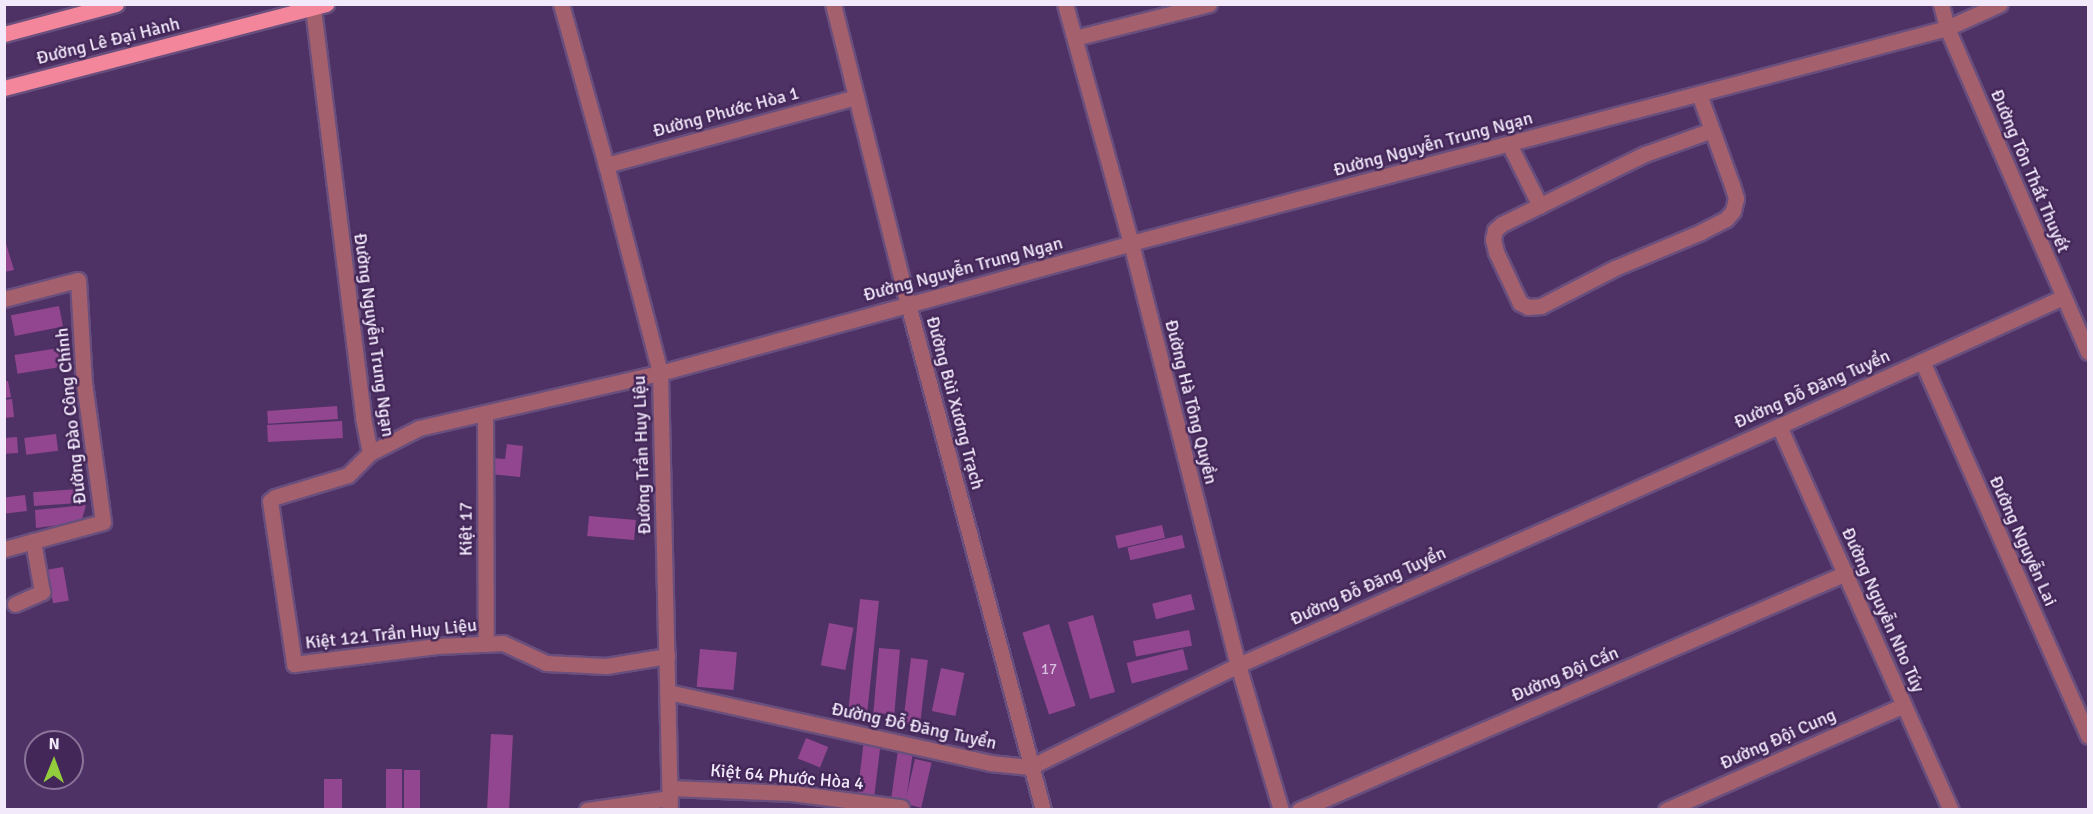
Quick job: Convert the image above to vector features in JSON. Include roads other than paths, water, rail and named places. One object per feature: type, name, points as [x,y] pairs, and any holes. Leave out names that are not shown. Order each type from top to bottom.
[{"type":"main road","name":"Đường Lê Đại Hành","points":[[4,34],[116,4]]},
{"type":"main road","name":"Đường Lê Đại Hành","points":[[4,88],[319,6]]},
{"type":"street","name":"Đường Trần Huy Liệu","points":[[561,4],[660,373],[670,798]]},
{"type":"street","name":"Đường Bùi Xương Trạch","points":[[833,4],[908,304],[1030,767],[1044,810]]},
{"type":"street","name":"Đường Hà Tông Quyền","points":[[1065,4],[1131,243],[1238,665],[1281,810]]},
{"type":"street","points":[[1075,38],[1209,4]]},
{"type":"street","name":"Đường Tôn Thất Thuyết","points":[[1941,4],[1947,28],[2062,297],[2088,352]]},
{"type":"street","name":"Đường Nguyễn Trung Ngạn","points":[[319,6],[363,417],[370,453],[419,428],[660,373],[1131,243],[1947,28],[2000,4]]},
{"type":"street","points":[[1699,93],[1736,198],[1733,211],[1726,219],[1615,268],[1541,306],[1528,307],[1520,303],[1496,252],[1493,239],[1495,230],[1645,154],[1712,130]]},
{"type":"street","name":"Đường Phước Hòa 1","points":[[606,165],[856,97]]},
{"type":"street","points":[[1509,144],[1540,206]]},
{"type":"street","name":"Đường Đào Công Chính","points":[[4,299],[78,280],[84,383],[103,522],[4,549]]},
{"type":"street","name":"Đường Đỗ Đăng Tuyển","points":[[668,692],[990,763],[1030,767],[1238,665],[1779,426],[2062,297]]},
{"type":"street","name":"Đường Nguyễn Lai","points":[[1922,361],[2088,736]]},
{"type":"street","name":"Kiệt 17","points":[[485,413],[486,644]]},
{"type":"street","name":"Đường Nguyễn Nho Túy","points":[[1779,426],[1951,810]]},
{"type":"street","name":"Kiệt 121 Trần Huy Liệu","points":[[370,453],[348,475],[275,497],[270,501],[294,664],[437,646],[503,643],[546,663],[606,666],[667,656]]},
{"type":"street","points":[[15,604],[42,592],[33,541]]},
{"type":"street","name":"Đường Đội Cấn","points":[[1299,810],[1846,573]]},
{"type":"street","name":"Đường Đội Cung","points":[[1666,810],[1904,705]]},
{"type":"street","name":"Kiệt 64 Phước Hòa 4","points":[[587,810],[670,798],[790,794],[902,807]]}]
